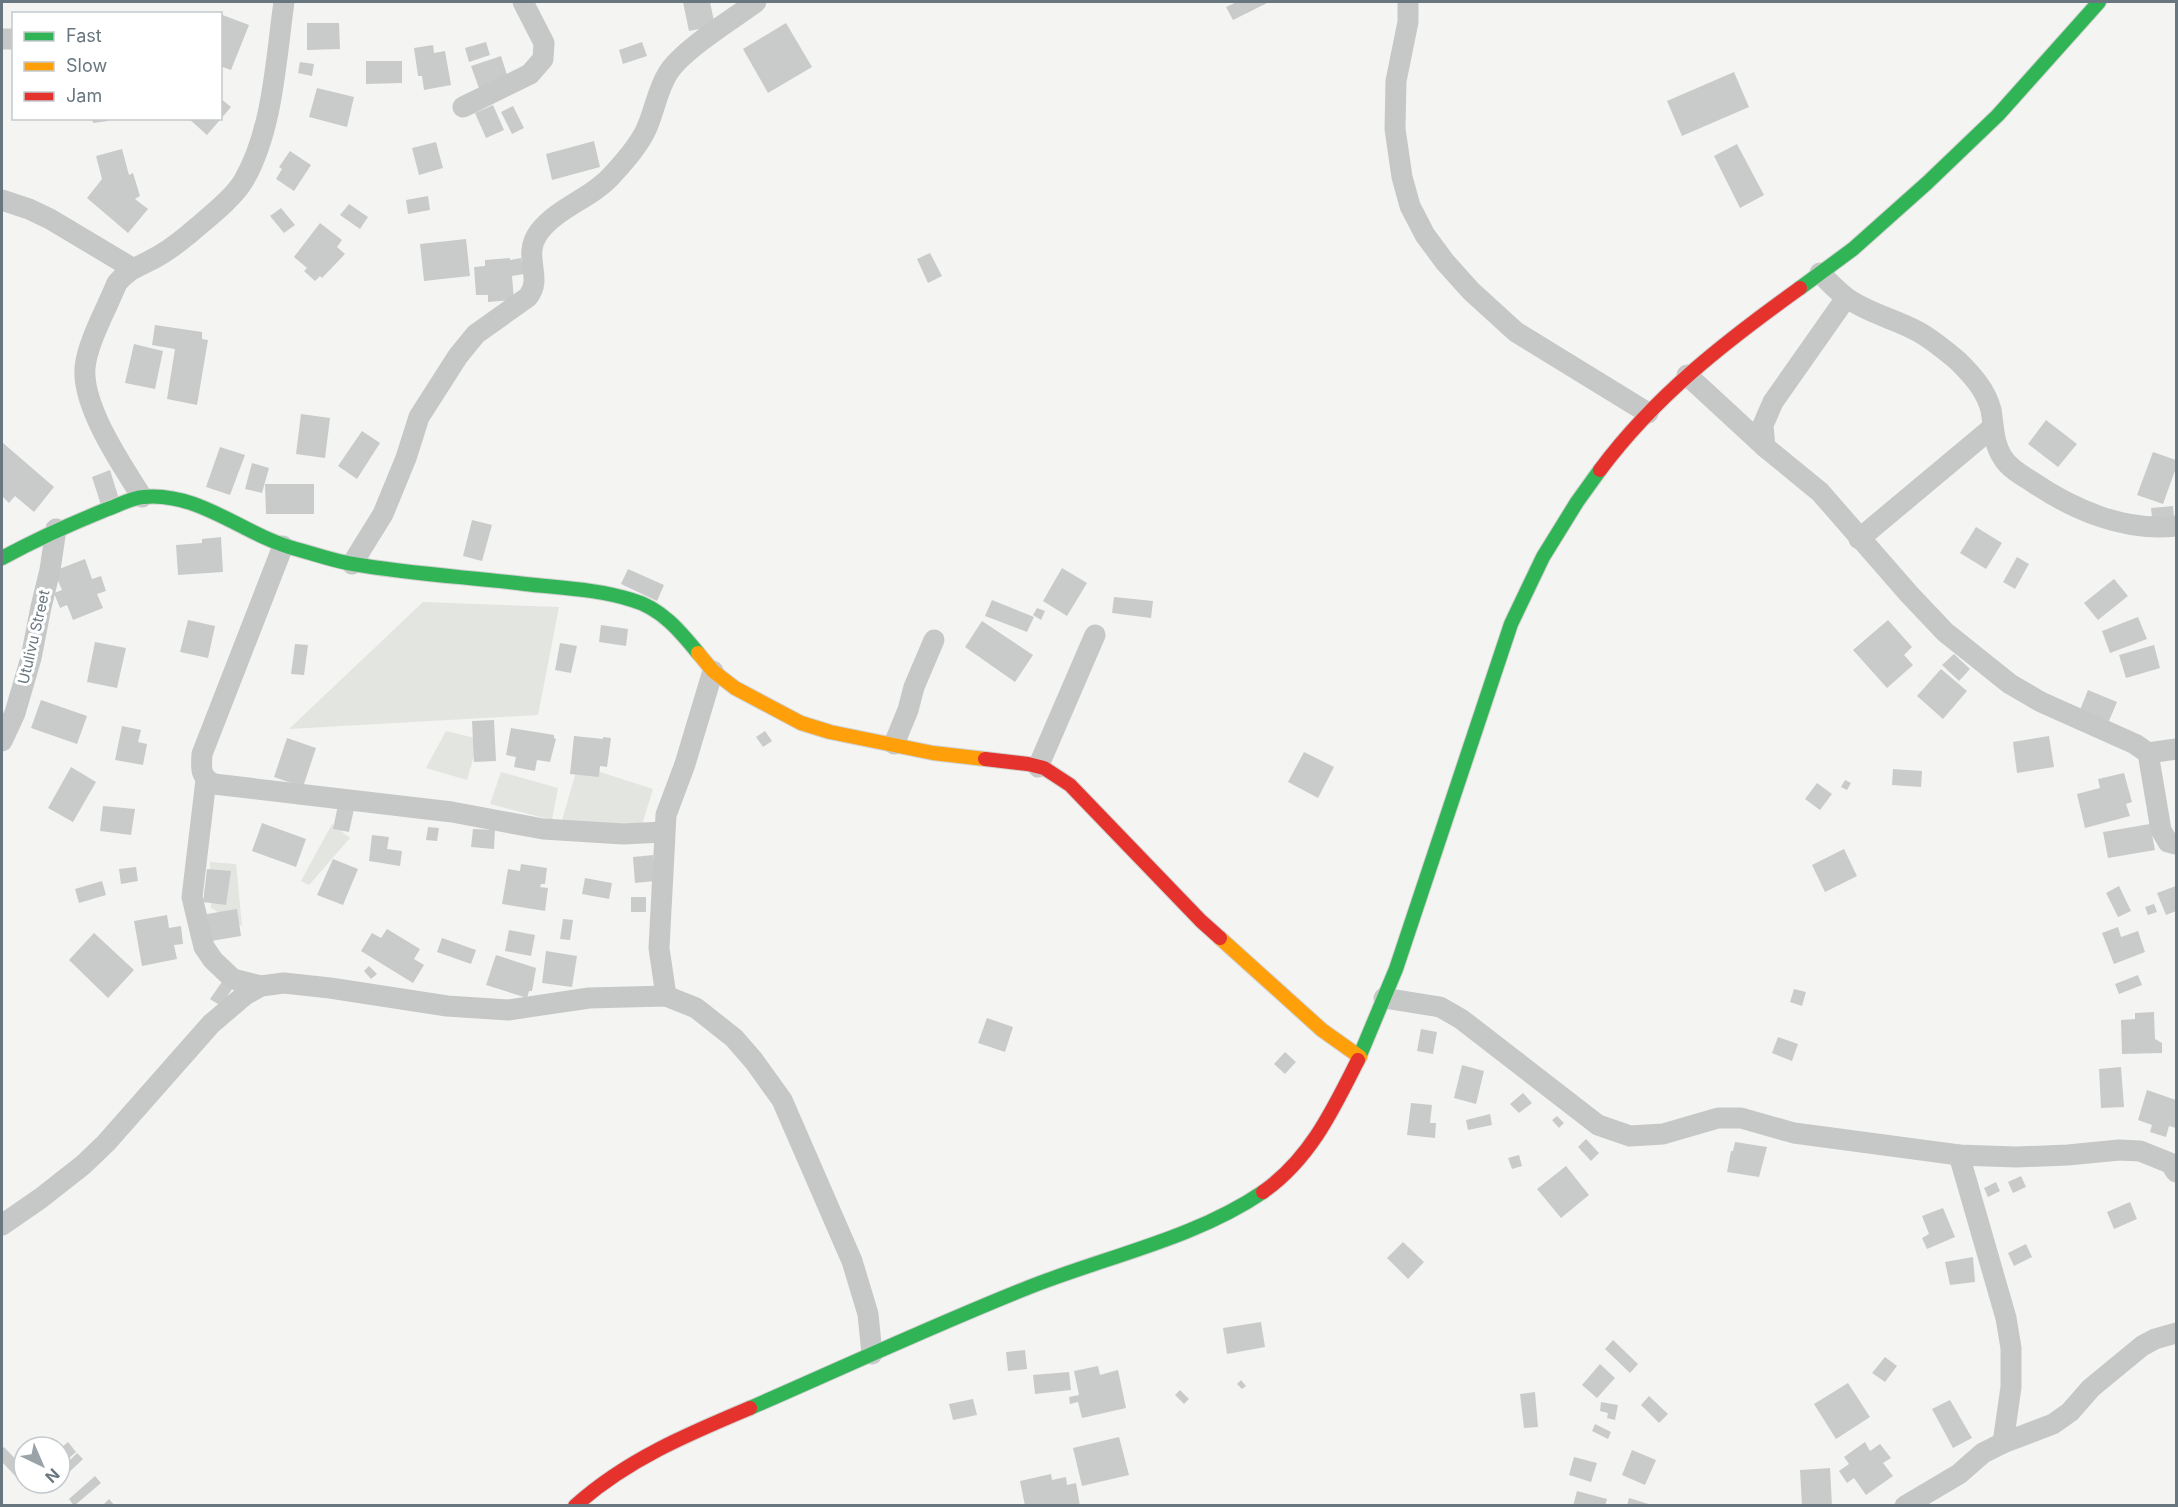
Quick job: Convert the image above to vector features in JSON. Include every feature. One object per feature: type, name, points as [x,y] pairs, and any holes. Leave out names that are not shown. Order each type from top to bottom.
[{"type":"street","points":[[142,496],[114,451],[86,390],[85,368],[91,345],[117,283],[132,268],[150,261],[176,245],[216,211],[244,181],[265,133],[284,2]]},
{"type":"street","points":[[463,107],[530,74],[543,59],[544,43],[523,2]]},
{"type":"street","points":[[352,564],[383,514],[406,458],[419,417],[458,356],[476,334],[533,291],[535,281],[531,254],[534,241],[540,231],[562,210],[597,189],[616,172],[648,127],[668,72],[693,47],[756,2]]},
{"type":"street","points":[[1408,2],[1408,22],[1396,81],[1395,129],[1402,177],[1410,206],[1425,236],[1445,262],[1488,309],[1516,332],[1648,413]]},
{"type":"street","points":[[575,1506],[596,1486],[637,1458],[1027,1288],[1192,1229],[1241,1207],[1276,1183],[1304,1155],[1324,1127],[1360,1057],[1384,998],[1511,624],[1543,557],[1577,502],[1616,449],[1648,413],[1687,375],[1736,334],[1853,249],[1919,191],[1990,123],[2084,21],[2098,2]]},
{"type":"street","points":[[2,200],[50,219],[132,268]]},
{"type":"street","points":[[1820,273],[1846,298],[1876,314],[1917,331],[1972,375],[1986,394],[1995,443],[2004,459],[2019,474],[2048,493],[2115,522],[2162,528],[2176,526]]},
{"type":"street","points":[[1765,447],[1763,424],[1773,402],[1846,298]]},
{"type":"street","points":[[1687,375],[1765,447],[1820,492],[1859,539],[1946,632],[2010,684],[2041,702],[2134,744],[2148,753],[2176,749]]},
{"type":"street","points":[[1859,539],[1993,427]]},
{"type":"street","points":[[2,558],[56,529],[142,496],[168,497],[190,503],[284,546],[352,564],[561,588],[634,600],[660,614],[679,630],[713,671],[735,688],[801,723],[830,732],[933,753],[1028,764],[1044,768],[1082,795],[1201,921],[1322,1030],[1360,1057]]},
{"type":"street","name":"Utulivu Street","points":[[2,741],[15,713],[31,658],[40,607],[50,570],[56,529]]},
{"type":"street","points":[[284,546],[202,754],[201,772],[206,780],[214,784],[452,812],[543,829],[623,834],[664,832]]},
{"type":"street","points":[[1038,767],[1095,635]]},
{"type":"street","points":[[894,744],[934,640]]},
{"type":"street","points":[[666,996],[659,948],[666,815],[685,764],[713,671]]},
{"type":"street","points":[[2148,753],[2161,830],[2168,842],[2176,844]]},
{"type":"street","points":[[206,780],[192,897],[204,947],[213,960],[233,979],[261,986]]},
{"type":"street","points":[[2,1225],[83,1166],[113,1136],[211,1024],[244,995],[261,986],[284,983],[330,987],[447,1006],[508,1010],[589,998],[666,996],[696,1008],[734,1038],[782,1100],[852,1261],[868,1314],[872,1354]]},
{"type":"street","points":[[1384,998],[1440,1007],[1461,1019],[1598,1125],[1630,1136],[1663,1134],[1718,1118],[1741,1118],[1794,1133],[1959,1155],[2016,1157],[2119,1150],[2140,1151],[2170,1163],[2176,1172]]},
{"type":"street","points":[[1959,1155],[2006,1318],[2011,1348],[2011,1387],[2003,1443]]},
{"type":"street","points":[[1905,1506],[1959,1473],[1983,1453],[2053,1424],[2070,1412],[2091,1388],[2142,1346],[2155,1339],[2176,1333]]},
{"type":"shaded area","points":[[423,602],[559,607],[538,715],[289,729]]},
{"type":"shaded area","points":[[446,731],[479,739],[467,780],[426,768]]},
{"type":"shaded area","points":[[578,765],[653,789],[641,828],[559,831]]},
{"type":"shaded area","points":[[501,772],[558,788],[552,820],[490,804]]},
{"type":"shaded area","points":[[332,824],[350,838],[309,885],[301,881]]},
{"type":"shaded area","points":[[210,862],[236,864],[242,926],[211,908]]},
{"type":"building","points":[[683,2],[710,2],[715,26],[689,31]]},
{"type":"building","points":[[1237,2],[1269,2],[1233,20],[1226,7]]},
{"type":"building","points":[[222,15],[249,25],[231,70],[222,67]]},
{"type":"building","points":[[307,23],[339,23],[340,49],[307,50]]},
{"type":"building","points":[[786,23],[812,67],[768,93],[743,49]]},
{"type":"building","points":[[486,42],[490,55],[469,62],[465,48]]},
{"type":"building","points":[[642,42],[647,56],[623,64],[619,50]]},
{"type":"building","points":[[433,45],[434,53],[445,51],[451,85],[424,90],[422,76],[418,76],[414,48]]},
{"type":"building","points":[[501,56],[509,81],[480,91],[471,66]]},
{"type":"building","points":[[366,61],[402,61],[402,83],[366,84]]},
{"type":"building","points":[[300,62],[314,64],[312,76],[298,73]]},
{"type":"building","points":[[1734,72],[1749,107],[1682,136],[1667,101]]},
{"type":"building","points":[[317,88],[354,97],[347,127],[309,117]]},
{"type":"building","points":[[222,100],[231,107],[222,118]]},
{"type":"building","points":[[493,105],[504,130],[486,138],[475,113]]},
{"type":"building","points":[[513,106],[524,128],[512,134],[501,112]]},
{"type":"building","points":[[92,120],[108,120],[108,121],[93,123]]},
{"type":"building","points":[[190,120],[220,120],[207,135]]},
{"type":"building","points":[[594,141],[600,167],[552,180],[546,154]]},
{"type":"building","points":[[436,142],[443,168],[419,175],[412,148]]},
{"type":"building","points":[[1737,144],[1764,195],[1740,208],[1714,156]]},
{"type":"building","points":[[122,149],[129,175],[133,173],[140,196],[135,199],[148,209],[128,233],[87,198],[102,179],[96,156]]},
{"type":"building","points":[[290,151],[311,165],[294,191],[276,179],[282,169],[279,167]]},
{"type":"building","points":[[428,196],[430,210],[408,214],[406,200]]},
{"type":"building","points":[[349,204],[368,217],[360,229],[340,215]]},
{"type":"building","points":[[281,208],[295,225],[284,233],[270,216]]},
{"type":"building","points":[[320,223],[342,240],[337,247],[345,254],[322,278],[320,276],[315,281],[304,271],[307,268],[294,257]]},
{"type":"building","points":[[466,239],[470,276],[424,281],[420,244]]},
{"type":"building","points":[[930,253],[942,276],[928,283],[917,259]]},
{"type":"building","points":[[510,258],[510,260],[521,258],[524,274],[512,276],[514,300],[488,302],[488,295],[476,295],[474,267],[485,266],[485,260]]},
{"type":"building","points":[[155,325],[202,332],[202,339],[208,340],[197,405],[167,399],[175,349],[152,345]]},
{"type":"building","points":[[134,344],[163,351],[155,389],[125,383]]},
{"type":"building","points":[[301,414],[330,418],[325,458],[296,454]]},
{"type":"building","points":[[2046,420],[2077,444],[2058,467],[2028,444]]},
{"type":"building","points":[[362,431],[380,443],[357,479],[338,466]]},
{"type":"building","points":[[3,443],[54,487],[34,512],[15,496],[9,503],[2,496]]},
{"type":"building","points":[[220,447],[245,455],[230,495],[206,487]]},
{"type":"building","points":[[2153,452],[2176,460],[2176,468],[2163,504],[2137,495]]},
{"type":"building","points":[[252,463],[269,468],[262,493],[245,489]]},
{"type":"building","points":[[110,470],[119,499],[101,505],[92,477]]},
{"type":"building","points":[[265,484],[314,484],[314,514],[266,514]]},
{"type":"building","points":[[2173,506],[2174,516],[2152,518],[2151,508]]},
{"type":"building","points":[[472,520],[492,525],[482,561],[463,556]]},
{"type":"building","points":[[1976,527],[2002,543],[1986,569],[1960,553]]},
{"type":"building","points":[[221,537],[223,572],[178,575],[176,545],[202,543],[202,539]]},
{"type":"building","points":[[2017,557],[2029,564],[2015,589],[2003,582]]},
{"type":"building","points":[[85,559],[92,579],[101,576],[106,591],[97,594],[103,608],[73,620],[67,605],[60,608],[54,593],[62,590],[54,571]]},
{"type":"building","points":[[1062,568],[1087,583],[1067,616],[1043,601]]},
{"type":"building","points":[[628,569],[664,585],[657,601],[621,584]]},
{"type":"building","points":[[2114,579],[2128,596],[2098,620],[2084,603]]},
{"type":"building","points":[[1114,597],[1153,601],[1151,618],[1112,613]]},
{"type":"building","points":[[992,600],[1034,617],[1027,632],[985,616]]},
{"type":"building","points":[[1037,608],[1045,611],[1041,620],[1033,615]]},
{"type":"building","points":[[2138,617],[2147,639],[2110,653],[2102,631]]},
{"type":"building","points":[[188,620],[215,626],[208,658],[180,652]]},
{"type":"building","points":[[1888,620],[1912,647],[1904,655],[1913,665],[1887,688],[1853,650]]},
{"type":"building","points":[[982,621],[1033,655],[1015,682],[965,647]]},
{"type":"building","points":[[601,625],[628,629],[626,646],[599,642]]},
{"type":"building","points":[[95,642],[126,648],[117,688],[87,682]]},
{"type":"building","points":[[560,643],[577,646],[571,673],[555,670]]},
{"type":"building","points":[[295,644],[308,645],[304,675],[291,674]]},
{"type":"building","points":[[2154,645],[2160,668],[2126,678],[2119,655]]},
{"type":"building","points":[[1954,654],[1970,669],[1959,681],[1942,665]]},
{"type":"building","points":[[1941,669],[1967,691],[1943,719],[1917,696]]},
{"type":"building","points":[[2088,690],[2117,702],[2109,721],[2080,710]]},
{"type":"building","points":[[41,700],[87,716],[77,744],[31,728]]},
{"type":"building","points":[[494,720],[496,761],[474,762],[472,721]]},
{"type":"building","points":[[122,726],[141,730],[138,742],[147,744],[143,765],[115,760]]},
{"type":"building","points":[[511,728],[554,735],[556,739],[550,762],[537,760],[535,771],[514,767],[516,757],[506,755]]},
{"type":"building","points":[[765,731],[772,741],[763,747],[756,737]]},
{"type":"building","points":[[574,736],[611,738],[607,767],[600,766],[599,777],[570,774]]},
{"type":"building","points":[[2049,736],[2054,767],[2017,773],[2013,742]]},
{"type":"building","points":[[287,738],[316,748],[303,787],[274,777]]},
{"type":"building","points":[[1304,752],[1334,767],[1318,798],[1288,782]]},
{"type":"building","points":[[71,767],[96,782],[73,822],[48,808]]},
{"type":"building","points":[[1893,769],[1922,771],[1921,787],[1892,785]]},
{"type":"building","points":[[2124,773],[2132,802],[2126,804],[2130,816],[2085,828],[2077,794],[2100,788],[2098,779]]},
{"type":"building","points":[[1845,780],[1851,783],[1847,790],[1841,787]]},
{"type":"building","points":[[1817,783],[1832,794],[1820,810],[1805,799]]},
{"type":"building","points":[[338,805],[354,809],[349,832],[333,829]]},
{"type":"building","points":[[103,806],[135,809],[131,835],[100,831]]},
{"type":"building","points":[[262,823],[306,839],[296,867],[252,851]]},
{"type":"building","points":[[2150,824],[2155,850],[2108,858],[2103,832]]},
{"type":"building","points":[[428,827],[439,828],[437,841],[426,840]]},
{"type":"building","points":[[473,829],[495,830],[494,849],[471,847]]},
{"type":"building","points":[[372,835],[389,837],[387,849],[402,851],[400,866],[369,861]]},
{"type":"building","points":[[1844,849],[1857,876],[1825,892],[1812,865]]},
{"type":"building","points":[[653,855],[655,881],[635,883],[633,857]]},
{"type":"building","points":[[333,859],[358,869],[343,905],[317,895]]},
{"type":"building","points":[[521,864],[547,868],[545,884],[541,884],[540,887],[548,888],[545,911],[502,904],[508,869],[520,871]]},
{"type":"building","points":[[136,867],[138,881],[121,884],[119,869]]},
{"type":"building","points":[[207,869],[231,871],[226,905],[203,902]]},
{"type":"building","points":[[585,878],[612,883],[609,899],[582,894]]},
{"type":"building","points":[[102,881],[106,895],[79,903],[75,889]]},
{"type":"building","points":[[2119,886],[2131,911],[2118,917],[2106,893]]},
{"type":"building","points":[[2176,886],[2176,911],[2166,915],[2157,893]]},
{"type":"building","points":[[631,897],[646,897],[646,912],[631,912]]},
{"type":"building","points":[[2154,904],[2157,912],[2148,915],[2145,907]]},
{"type":"building","points":[[237,909],[241,936],[211,941],[207,914]]},
{"type":"building","points":[[167,915],[169,928],[181,926],[183,944],[174,945],[177,959],[142,966],[134,921]]},
{"type":"building","points":[[563,919],[573,920],[570,940],[560,939]]},
{"type":"building","points":[[2118,927],[2121,937],[2138,931],[2145,952],[2114,964],[2102,933]]},
{"type":"building","points":[[387,929],[420,949],[414,959],[424,965],[413,983],[361,951],[372,933],[381,938]]},
{"type":"building","points":[[509,930],[535,935],[531,956],[505,951]]},
{"type":"building","points":[[94,933],[134,970],[108,998],[69,960]]},
{"type":"building","points":[[442,938],[476,950],[471,964],[437,952]]},
{"type":"building","points":[[546,951],[577,956],[572,987],[542,983]]},
{"type":"building","points":[[496,955],[536,968],[532,991],[529,991],[527,998],[486,985]]},
{"type":"building","points":[[369,966],[377,974],[371,979],[364,971]]},
{"type":"building","points":[[2138,975],[2142,985],[2119,994],[2115,984]]},
{"type":"building","points":[[224,979],[234,986],[221,1006],[210,999]]},
{"type":"building","points":[[1794,989],[1806,992],[1802,1006],[1790,1002]]},
{"type":"building","points":[[2154,1012],[2155,1039],[2162,1043],[2162,1053],[2122,1054],[2121,1020],[2135,1019],[2135,1013]]},
{"type":"building","points":[[987,1018],[1013,1027],[1005,1052],[978,1043]]},
{"type":"building","points":[[1421,1029],[1437,1032],[1433,1054],[1417,1051]]},
{"type":"building","points":[[1778,1037],[1798,1044],[1792,1061],[1772,1053]]},
{"type":"building","points":[[1285,1052],[1296,1062],[1285,1074],[1274,1064]]},
{"type":"building","points":[[1462,1065],[1484,1071],[1476,1104],[1454,1098]]},
{"type":"building","points":[[2121,1067],[2124,1107],[2101,1108],[2099,1069]]},
{"type":"building","points":[[2147,1090],[2176,1100],[2176,1128],[2169,1126],[2166,1137],[2150,1132],[2152,1125],[2138,1120]]},
{"type":"building","points":[[1523,1093],[1532,1103],[1519,1113],[1510,1104]]},
{"type":"building","points":[[1411,1103],[1432,1105],[1430,1123],[1436,1123],[1435,1138],[1407,1135]]},
{"type":"building","points":[[1490,1114],[1492,1125],[1468,1130],[1466,1120]]},
{"type":"building","points":[[1557,1116],[1564,1123],[1559,1128],[1552,1120]]},
{"type":"building","points":[[1586,1139],[1599,1153],[1591,1161],[1578,1147]]},
{"type":"building","points":[[1735,1142],[1767,1147],[1759,1177],[1727,1172]]},
{"type":"building","points":[[1519,1155],[1522,1166],[1512,1169],[1508,1158]]},
{"type":"building","points":[[1566,1166],[1589,1195],[1561,1218],[1537,1189]]},
{"type":"building","points":[[2021,1176],[2026,1187],[2013,1193],[2008,1182]]},
{"type":"building","points":[[1996,1182],[2000,1191],[1988,1197],[1984,1188]]},
{"type":"building","points":[[2130,1202],[2137,1219],[2114,1229],[2107,1212]]},
{"type":"building","points":[[1943,1208],[1955,1237],[1927,1249],[1922,1238],[1929,1234],[1922,1216]]},
{"type":"building","points":[[1403,1242],[1424,1262],[1408,1279],[1387,1258]]},
{"type":"building","points":[[2026,1244],[2032,1257],[2014,1266],[2008,1253]]},
{"type":"building","points":[[1973,1257],[1975,1282],[1950,1285],[1945,1262]]},
{"type":"building","points":[[1261,1322],[1265,1347],[1227,1354],[1223,1328]]},
{"type":"building","points":[[1613,1340],[1638,1364],[1630,1373],[1605,1349]]},
{"type":"building","points":[[1025,1350],[1027,1369],[1008,1371],[1006,1352]]},
{"type":"building","points":[[1885,1357],[1897,1366],[1885,1382],[1872,1373]]},
{"type":"building","points":[[1600,1364],[1615,1378],[1597,1398],[1582,1385]]},
{"type":"building","points":[[1098,1366],[1100,1375],[1118,1370],[1126,1408],[1082,1418],[1078,1402],[1070,1404],[1069,1397],[1079,1395],[1074,1371]]},
{"type":"building","points":[[1069,1372],[1071,1390],[1035,1394],[1033,1375]]},
{"type":"building","points":[[1241,1380],[1246,1386],[1242,1389],[1237,1384]]},
{"type":"building","points":[[1848,1383],[1870,1417],[1836,1439],[1814,1404]]},
{"type":"building","points":[[1180,1390],[1189,1399],[1184,1404],[1175,1395]]},
{"type":"building","points":[[1535,1392],[1538,1427],[1524,1428],[1520,1394]]},
{"type":"building","points":[[1649,1396],[1668,1414],[1659,1423],[1641,1405]]},
{"type":"building","points":[[973,1399],[977,1415],[953,1420],[949,1404]]},
{"type":"building","points":[[1950,1400],[1972,1438],[1953,1448],[1932,1409]]},
{"type":"building","points":[[1601,1402],[1618,1405],[1615,1420],[1607,1418],[1608,1413],[1600,1411]]},
{"type":"building","points":[[1595,1424],[1611,1432],[1608,1439],[1592,1431]]},
{"type":"building","points":[[1119,1437],[1129,1475],[1082,1486],[1073,1448]]},
{"type":"building","points":[[1865,1442],[1870,1451],[1880,1444],[1891,1458],[1883,1463],[1893,1476],[1866,1495],[1854,1478],[1847,1483],[1839,1471],[1849,1464],[1844,1457]]},
{"type":"building","points":[[4,1447],[12,1455],[12,1473],[2,1462]]},
{"type":"building","points":[[1632,1450],[1656,1460],[1645,1485],[1622,1475]]},
{"type":"building","points":[[77,1453],[83,1459],[72,1470],[72,1458]]},
{"type":"building","points":[[1574,1457],[1597,1463],[1591,1482],[1569,1475]]},
{"type":"building","points":[[1830,1468],[1832,1506],[1802,1506],[1800,1470]]},
{"type":"building","points":[[1051,1474],[1052,1480],[1066,1477],[1067,1485],[1076,1483],[1080,1506],[1025,1506],[1020,1481]]},
{"type":"building","points":[[95,1476],[101,1483],[74,1506],[69,1499]]},
{"type":"building","points":[[1577,1491],[1607,1499],[1605,1506],[1573,1506]]},
{"type":"building","points":[[1629,1498],[1652,1505],[1652,1506],[1627,1506]]},
{"type":"building","points":[[109,1499],[115,1506],[102,1506]]},
{"type":"traffic: fast","points":[[1800,288],[1853,249],[1927,183],[1998,115],[2099,2]]},
{"type":"traffic: fast","points":[[1358,1060],[1396,969],[1511,624],[1543,557],[1600,470]]},
{"type":"traffic: fast","points":[[2,558],[65,527],[129,500],[164,497],[203,507],[277,543],[346,563],[417,573],[579,589],[632,600],[661,614],[698,653]]},
{"type":"traffic: fast","points":[[750,1408],[1027,1288],[1178,1235],[1236,1208],[1263,1192]]},
{"type":"traffic: slow","points":[[698,653],[713,671],[735,688],[801,723],[830,732],[933,753],[985,759]]},
{"type":"traffic: slow","points":[[1220,938],[1322,1030],[1360,1057]]},
{"type":"traffic: jam","points":[[1600,470],[1644,418],[1693,371],[1745,328],[1800,288]]},
{"type":"traffic: jam","points":[[985,759],[1044,768],[1070,785],[1220,938]]},
{"type":"traffic: jam","points":[[1263,1192],[1280,1179],[1307,1149],[1329,1115],[1358,1060]]},
{"type":"traffic: jam","points":[[575,1506],[636,1462],[681,1438],[750,1408]]}]
